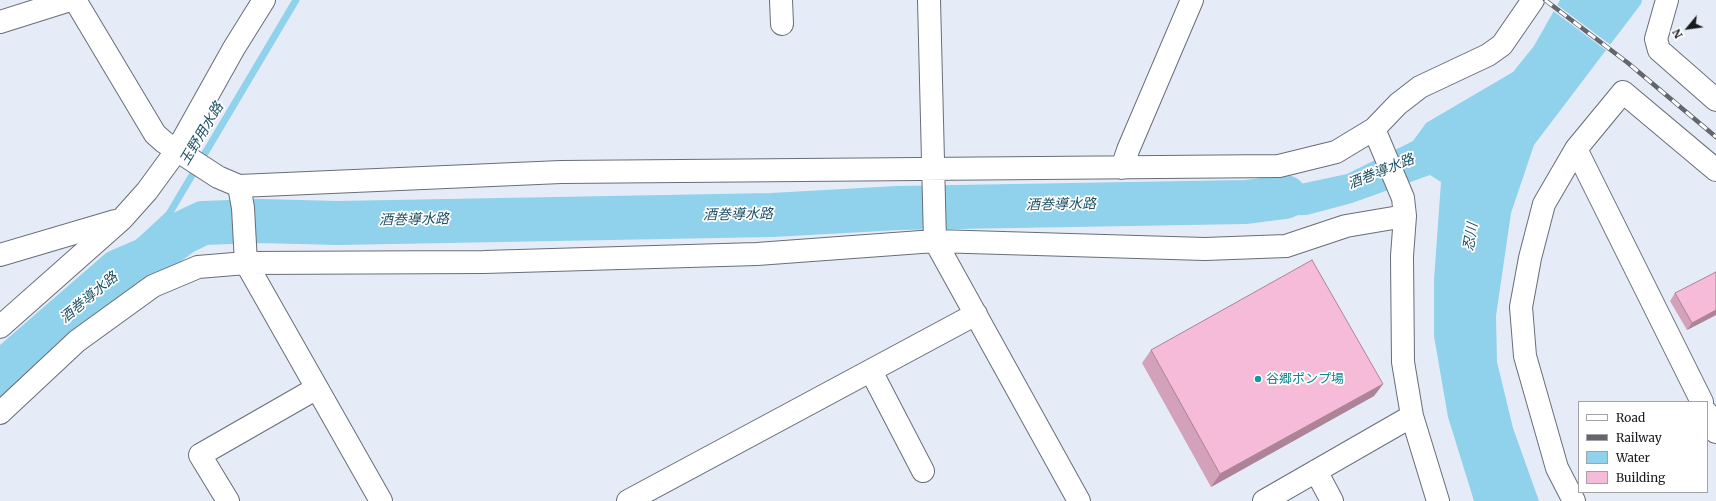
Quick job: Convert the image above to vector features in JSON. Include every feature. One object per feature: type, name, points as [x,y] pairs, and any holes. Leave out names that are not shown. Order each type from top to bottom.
[{"type":"street","points":[[0,22],[70,0]]},
{"type":"street","points":[[75,0],[155,134],[164,142],[218,177],[239,186],[561,172],[934,177],[1122,168],[1279,166],[1336,152],[1374,129],[1398,104],[1420,87],[1488,55],[1502,45],[1533,0]]},
{"type":"street","points":[[0,327],[122,219],[148,191],[191,159],[234,48],[264,0]]},
{"type":"street","points":[[781,0],[782,24]]},
{"type":"street","points":[[929,0],[934,177],[934,233],[976,314],[1079,501]]},
{"type":"street","points":[[1122,168],[1128,150],[1192,0]]},
{"type":"street","points":[[1667,0],[1656,39],[1660,50],[1716,100]]},
{"type":"street","points":[[1574,501],[1557,468],[1525,356],[1522,307],[1530,258],[1544,204],[1576,149],[1623,92],[1716,170]]},
{"type":"street","points":[[1374,129],[1385,152],[1404,207],[1402,256],[1403,362],[1412,416],[1438,501]]},
{"type":"street","points":[[1576,149],[1702,401]]},
{"type":"street","points":[[239,186],[243,208],[246,262],[317,388],[373,498]]},
{"type":"street","points":[[0,413],[77,341],[153,286],[198,267],[246,262],[484,262],[757,254],[934,233],[1205,249],[1286,246],[1404,207]]},
{"type":"street","points":[[0,255],[122,219]]},
{"type":"street","points":[[628,501],[976,314]]},
{"type":"street","points":[[870,371],[924,471]]},
{"type":"street","points":[[228,501],[200,455],[317,388]]},
{"type":"street","points":[[1708,415],[1716,432]]},
{"type":"street","points":[[1264,501],[1412,416]]},
{"type":"street","points":[[1316,471],[1332,501]]},
{"type":"water","name":"忍川","points":[[1560,0],[1642,0],[1641,4],[1534,145],[1511,213],[1496,316],[1497,362],[1513,428],[1539,501],[1474,501],[1448,417],[1434,336],[1434,280],[1441,182],[1430,175],[1352,203],[1307,215],[1255,216],[1254,209],[1251,207],[1225,203],[1250,197],[1254,194],[1255,189],[1300,184],[1347,174],[1413,141],[1426,123],[1513,72],[1534,46]]},
{"type":"pier","points":[[1556,4],[1612,46],[1607,51],[1552,10]]},
{"type":"building","name":"谷郷ポンプ場","points":[[1312,260],[1383,384],[1220,474],[1151,350]]},
{"type":"building","points":[[1716,272],[1716,310],[1692,323],[1675,293]]},
{"type":"waterway","name":"玉野用水路","points":[[119,271],[128,252],[169,214],[296,0]]},
{"type":"waterway","name":"酒巻導水路","points":[[0,374],[119,271],[147,259],[182,233],[203,223],[260,221],[338,223],[772,215],[898,208],[1246,202],[1285,197]]},
{"type":"railway","points":[[1545,0],[1628,63],[1716,137]]},
{"type":"place","name":"谷郷ポンプ場","points":[[1258,379]]}]
